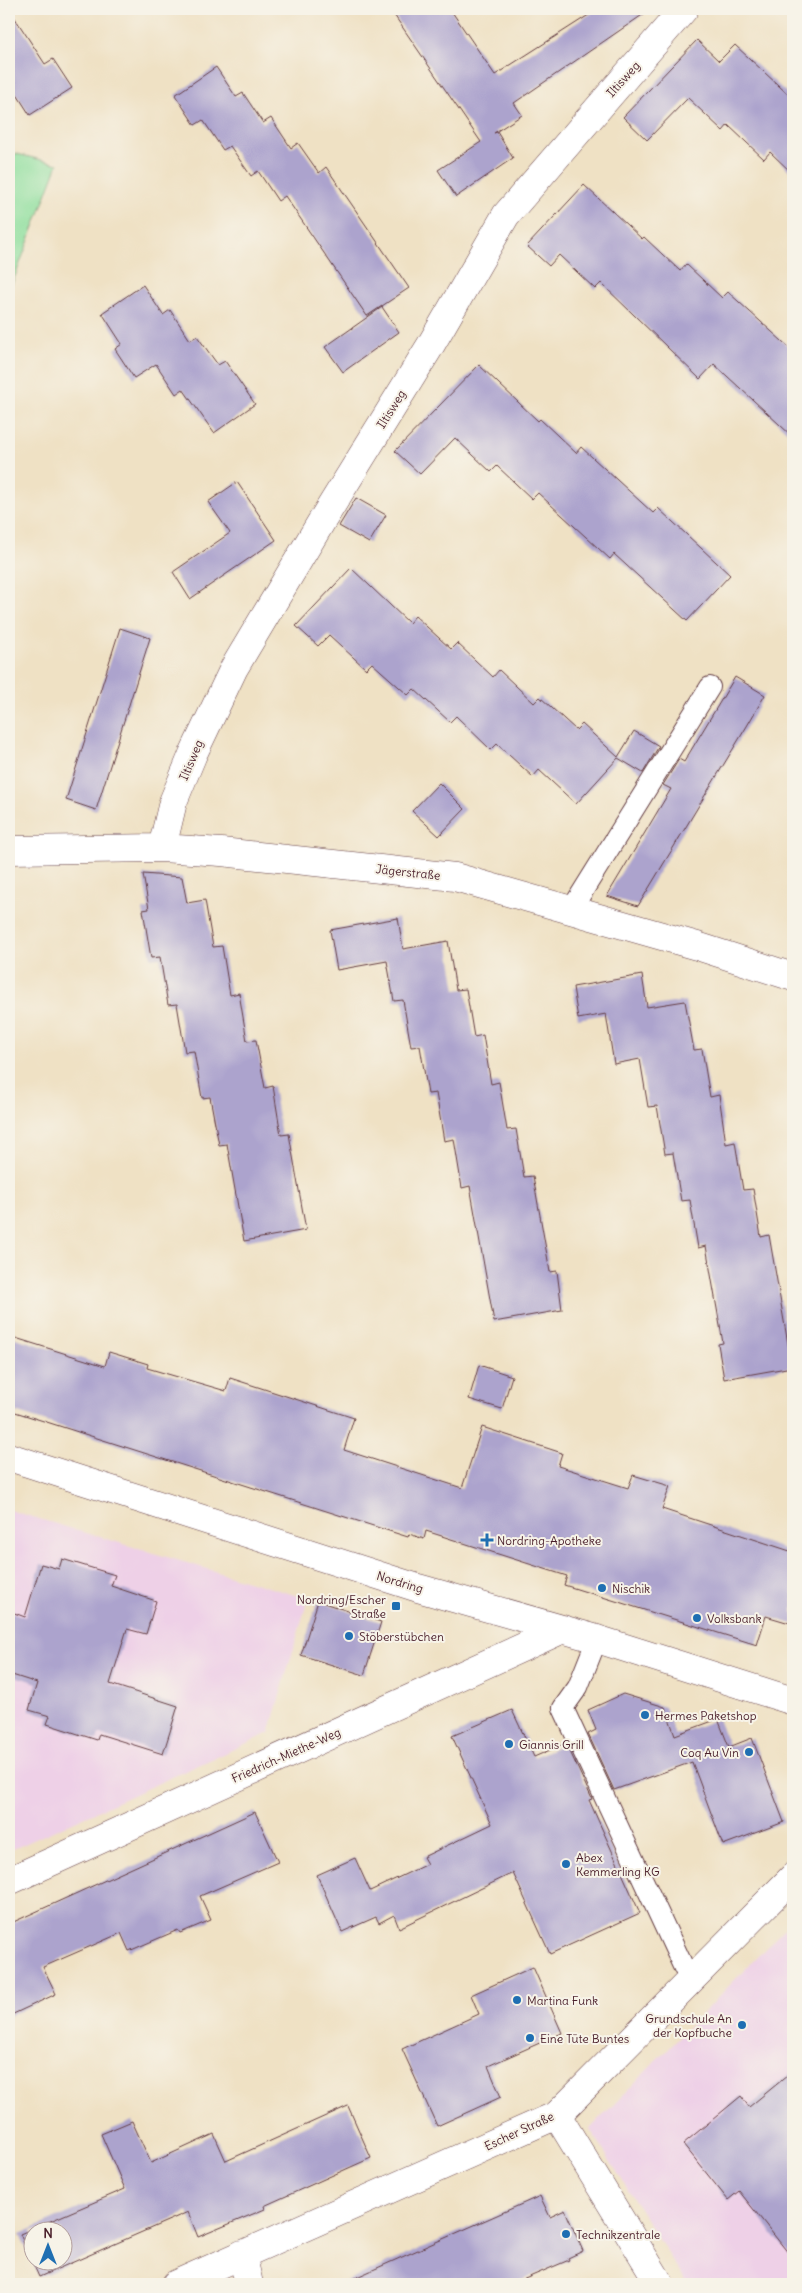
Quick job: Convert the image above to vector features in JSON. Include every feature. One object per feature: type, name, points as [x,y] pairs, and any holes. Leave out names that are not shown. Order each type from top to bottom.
[{"type":"street","name":"Iltisweg","points":[[162,848],[173,802],[193,754],[234,668],[322,519],[429,348],[506,215],[684,9]]},
{"type":"street","name":"Jägerstraße","points":[[9,850],[162,848],[221,852],[455,877],[697,946],[793,977]]},
{"type":"street","name":"Nordring","points":[[9,1457],[418,1588],[597,1639],[793,1702]]},
{"type":"street","name":"Friedrich-Miethe-Weg","points":[[9,1881],[563,1629]]},
{"type":"street","name":"Escher Straße","points":[[176,2284],[556,2116],[793,1876]]},
{"type":"street","points":[[556,2116],[660,2284]]},
{"type":"street","points":[[242,2254],[249,2284]]},
{"type":"lane","points":[[571,910],[710,687]]},
{"type":"lane","points":[[597,1639],[578,1687],[563,1708],[690,1981]]},
{"type":"shaded area","points":[[9,1510],[308,1599],[269,1733],[9,1851]]},
{"type":"shaded area","name":"Grundschule An der Kopfbuche","points":[[793,1920],[793,2284],[687,2284],[590,2129]]},
{"type":"green space","points":[[9,152],[58,164],[9,292]]},
{"type":"building","points":[[9,9],[45,64],[53,59],[72,88],[30,115],[9,82]]},
{"type":"building","points":[[390,9],[450,9],[495,75],[598,9],[651,9],[514,103],[522,115],[494,133],[497,132],[513,158],[456,197],[438,170],[481,142]]},
{"type":"building","points":[[697,40],[719,61],[735,45],[793,99],[793,174],[770,152],[764,159],[728,125],[723,131],[688,98],[647,140],[623,117]]},
{"type":"building","points":[[216,67],[236,97],[243,93],[263,123],[271,118],[291,148],[298,143],[319,173],[326,167],[409,288],[367,316],[285,196],[278,201],[258,171],[251,176],[230,146],[223,150],[203,120],[195,125],[175,95]]},
{"type":"building","points":[[584,185],[642,239],[644,237],[680,271],[686,264],[722,298],[728,292],[793,351],[793,437],[714,364],[700,379],[601,283],[595,289],[559,255],[549,266],[527,246]]},
{"type":"building","points":[[143,285],[163,315],[170,310],[190,340],[197,336],[218,365],[225,361],[255,404],[214,433],[183,389],[176,394],[156,364],[134,378],[115,349],[122,344],[102,313]]},
{"type":"building","points":[[382,307],[399,332],[343,372],[325,347]]},
{"type":"building","points":[[479,365],[538,421],[540,419],[576,453],[581,447],[653,513],[658,508],[730,575],[687,621],[614,554],[610,559],[538,493],[532,499],[497,466],[491,472],[455,438],[420,474],[395,451]]},
{"type":"building","points":[[237,482],[276,540],[190,599],[173,572],[230,533],[208,502]]},
{"type":"building","points":[[356,498],[386,515],[369,543],[339,526]]},
{"type":"building","points":[[351,568],[409,623],[415,616],[451,649],[457,643],[493,677],[499,670],[534,703],[540,697],[576,730],[582,724],[618,757],[634,731],[659,746],[643,773],[618,758],[576,804],[539,770],[533,777],[497,744],[491,750],[456,716],[450,722],[414,689],[408,695],[372,663],[366,669],[329,635],[318,646],[296,626]]},
{"type":"building","points":[[120,628],[150,638],[96,810],[66,800]]},
{"type":"building","points":[[735,677],[765,695],[747,726],[638,906],[607,896],[671,789],[663,785],[679,759],[684,762]]},
{"type":"building","points":[[439,783],[465,809],[439,836],[412,811]]},
{"type":"building","points":[[143,874],[182,877],[187,903],[205,900],[213,947],[222,946],[230,995],[239,993],[247,1041],[256,1040],[265,1088],[273,1086],[281,1135],[289,1134],[306,1230],[244,1241],[227,1144],[219,1145],[210,1097],[202,1098],[194,1051],[185,1052],[177,1004],[168,1005],[160,957],[151,958],[143,910],[149,909]]},
{"type":"building","points":[[398,918],[403,949],[448,941],[456,990],[466,989],[474,1037],[483,1035],[491,1084],[499,1082],[507,1130],[516,1129],[524,1177],[533,1176],[550,1272],[557,1271],[562,1310],[494,1322],[470,1186],[462,1188],[454,1139],[444,1141],[436,1093],[428,1094],[420,1046],[411,1047],[403,1000],[394,1001],[387,961],[337,970],[330,930]]},
{"type":"building","points":[[642,975],[647,1007],[685,1001],[694,1050],[702,1049],[710,1097],[719,1095],[726,1144],[735,1142],[743,1190],[753,1189],[761,1237],[769,1235],[792,1367],[724,1379],[718,1344],[723,1343],[706,1246],[698,1248],[690,1200],[681,1201],[673,1153],[665,1154],[657,1106],[648,1107],[640,1059],[614,1064],[606,1014],[578,1019],[573,987]]},
{"type":"building","points":[[9,1336],[105,1366],[109,1352],[148,1364],[147,1368],[226,1391],[230,1378],[354,1418],[344,1450],[462,1488],[482,1427],[562,1453],[558,1466],[628,1488],[633,1475],[670,1486],[662,1509],[793,1552],[793,1624],[766,1616],[757,1645],[564,1585],[567,1576],[426,1531],[424,1539],[409,1534],[408,1537],[9,1410]]},
{"type":"building","points":[[479,1365],[512,1376],[502,1409],[469,1399]]},
{"type":"building","points":[[62,1559],[115,1575],[111,1586],[156,1601],[146,1634],[127,1629],[110,1684],[178,1706],[163,1754],[99,1734],[97,1740],[47,1724],[50,1716],[29,1710],[37,1683],[9,1674],[9,1611],[25,1617],[41,1564],[59,1569]]},
{"type":"building","points":[[318,1601],[381,1622],[364,1675],[301,1655]]},
{"type":"building","points":[[623,1694],[665,1707],[675,1735],[718,1719],[729,1747],[752,1738],[784,1822],[723,1845],[692,1762],[614,1790],[588,1734],[596,1730],[588,1710]]},
{"type":"building","points":[[512,1710],[534,1757],[566,1743],[592,1799],[589,1800],[640,1913],[550,1954],[513,1873],[399,1928],[394,1915],[379,1923],[376,1917],[342,1932],[317,1875],[355,1858],[370,1891],[427,1864],[423,1857],[492,1824],[452,1736]]},
{"type":"building","points":[[255,1812],[278,1862],[200,1896],[211,1920],[180,1933],[178,1930],[129,1951],[121,1933],[43,1967],[56,1994],[9,2016],[9,1924]]},
{"type":"building","points":[[533,1967],[562,2033],[488,2066],[501,2097],[437,2126],[402,2049],[479,2014],[471,1995]]},
{"type":"building","points":[[793,2071],[793,2259],[739,2191],[728,2200],[683,2144],[741,2096],[749,2107]]},
{"type":"building","points":[[348,2106],[371,2158],[264,2206],[265,2209],[198,2237],[188,2212],[72,2263],[72,2220],[53,2220],[125,2189],[101,2134],[132,2121],[151,2163],[214,2134],[226,2161]]},
{"type":"building","points":[[540,2196],[550,2217],[565,2210],[583,2251],[568,2258],[569,2260],[513,2284],[341,2284]]},
{"type":"building","points":[[36,2270],[55,2270],[39,2277]]},
{"type":"place","name":"Nordring-Apotheke","points":[[487,1540]]},
{"type":"place","name":"Nischik","points":[[602,1588]]},
{"type":"place","name":"Nordring/Escher Straße","points":[[396,1606]]},
{"type":"place","name":"Volksbank","points":[[697,1618]]},
{"type":"place","name":"Stöberstübchen","points":[[349,1636]]},
{"type":"place","name":"Hermes Paketshop","points":[[645,1715]]},
{"type":"place","name":"Giannis Grill","points":[[509,1744]]},
{"type":"place","name":"Coq Au Vin","points":[[749,1752]]},
{"type":"place","name":"Abex Kemmerling KG","points":[[566,1864]]},
{"type":"place","name":"Martina Funk","points":[[517,2000]]},
{"type":"place","name":"Grundschule An der Kopfbuche","points":[[742,2025]]},
{"type":"place","name":"Eine Tüte Buntes","points":[[530,2038]]},
{"type":"place","name":"Technikzentrale","points":[[566,2234]]}]
